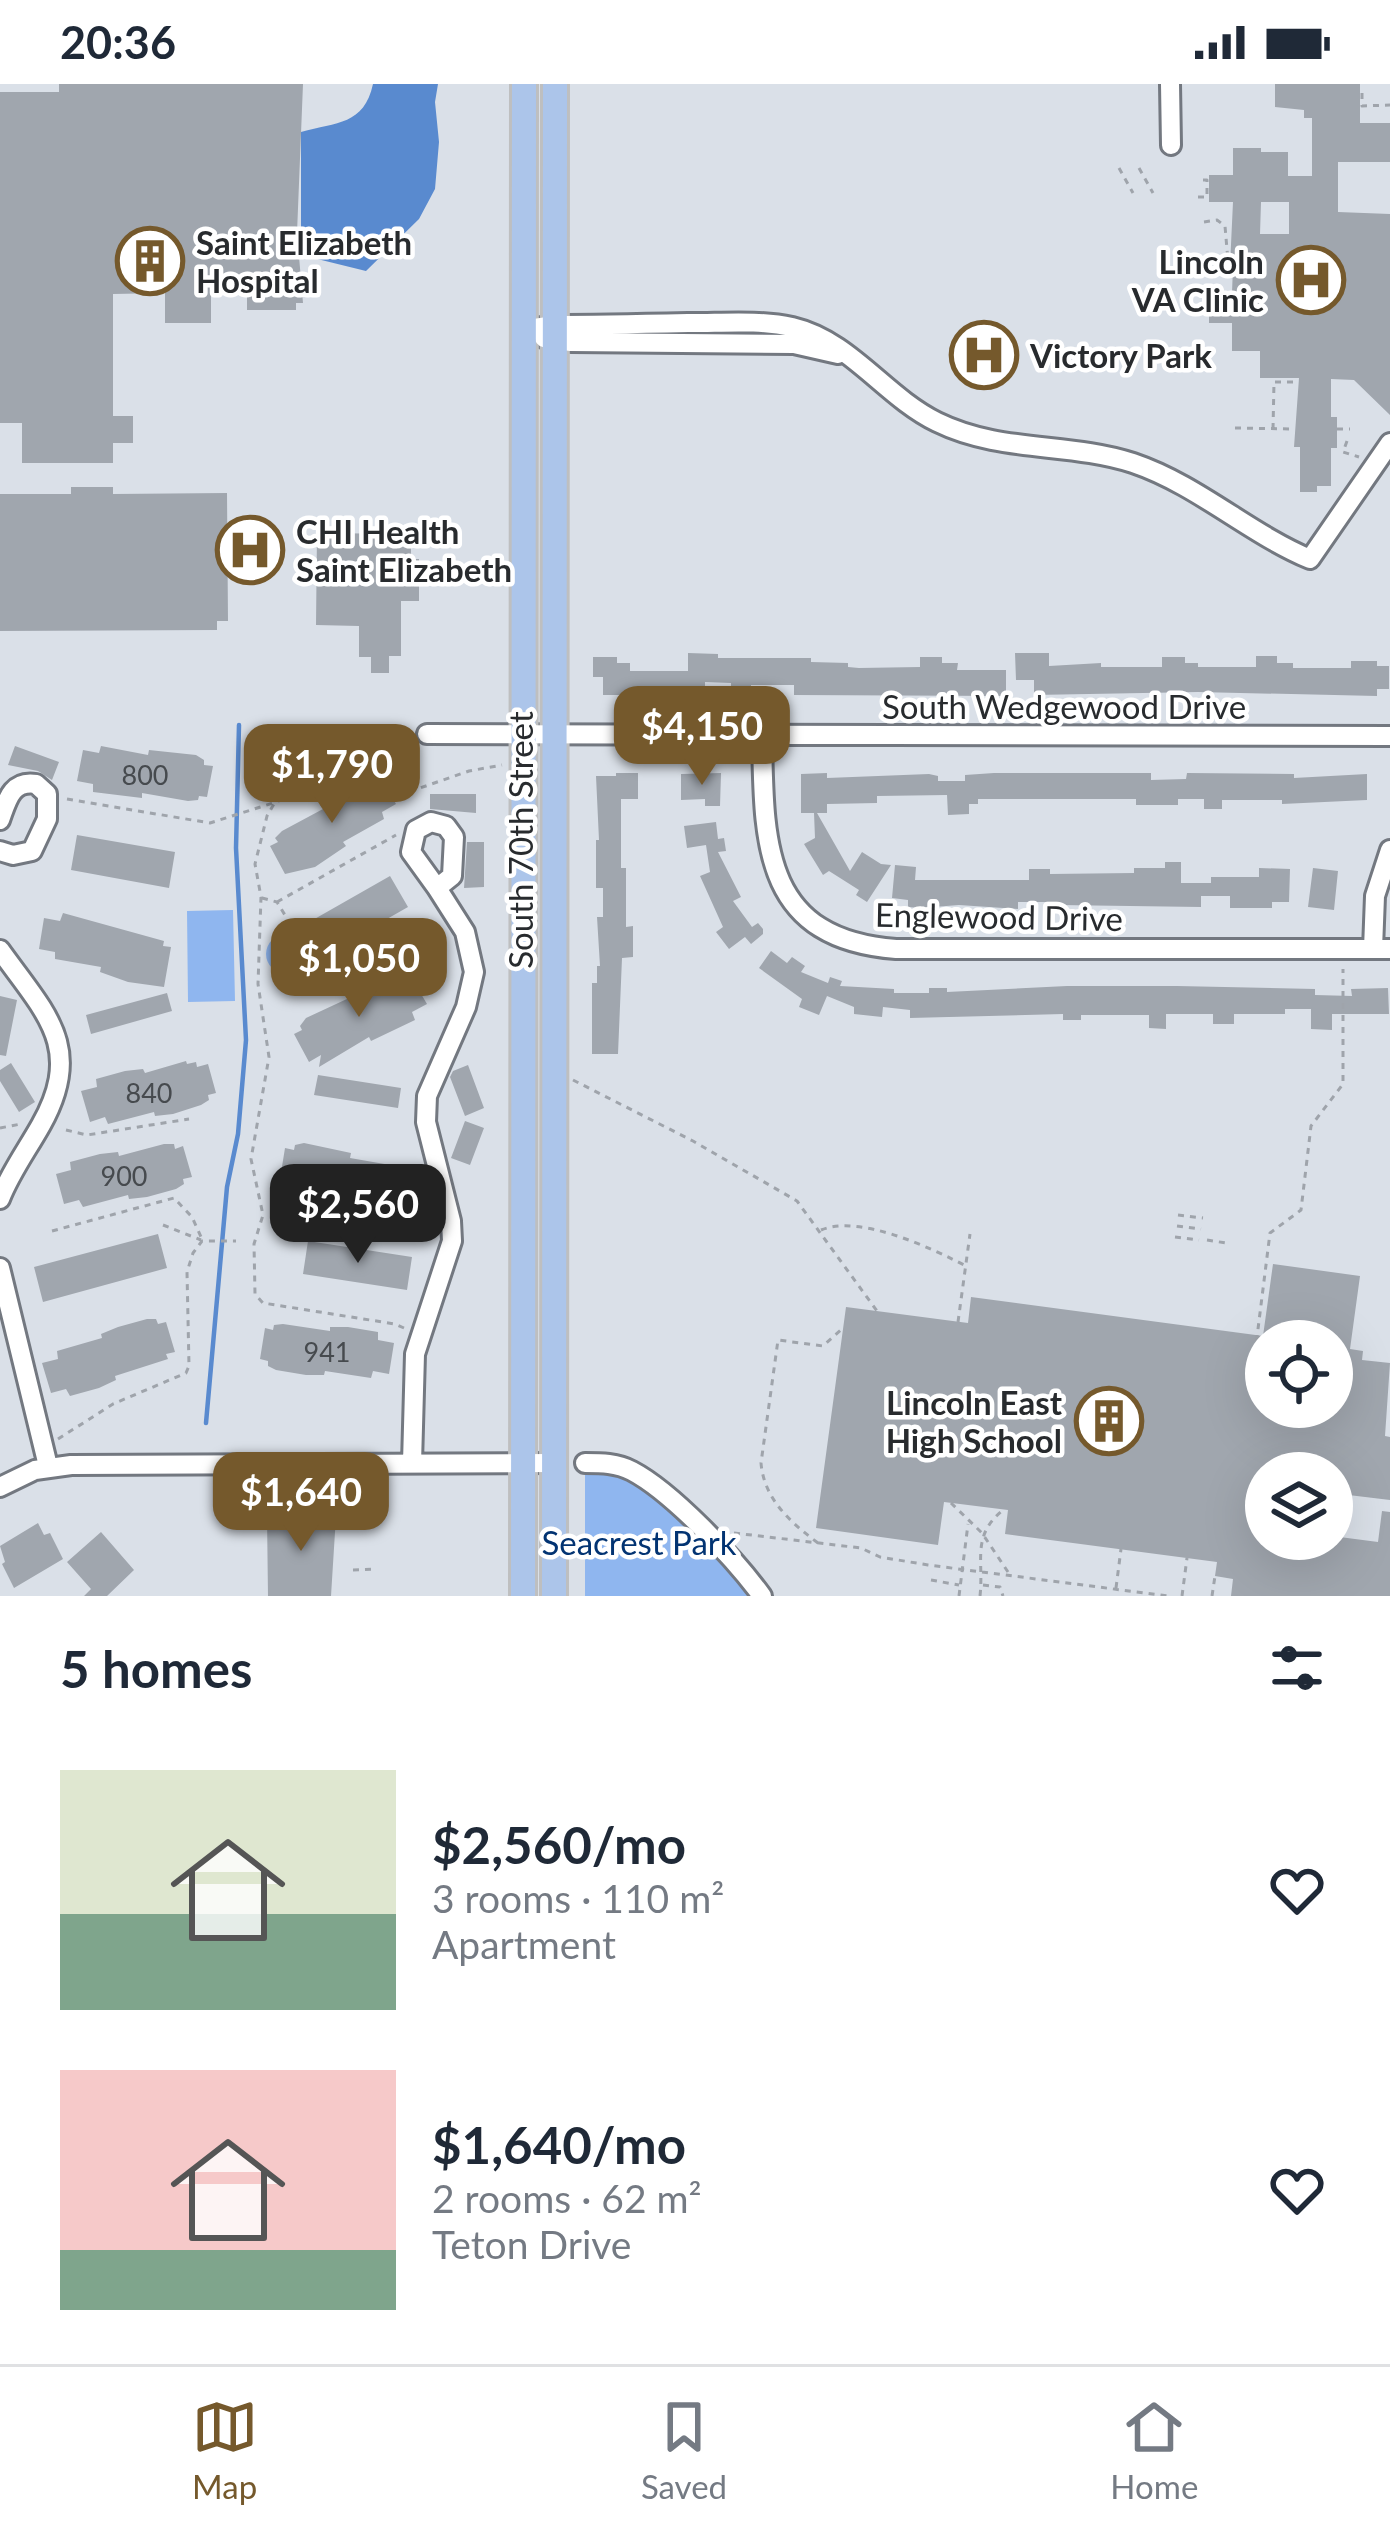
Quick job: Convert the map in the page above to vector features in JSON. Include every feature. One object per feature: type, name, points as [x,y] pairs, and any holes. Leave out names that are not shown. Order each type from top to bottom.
[{"type":"main road","name":"South 70th Street","points":[[524,84],[524,1596]]},
{"type":"main road","name":"South 70th Street","points":[[554,1596],[555,84]]},
{"type":"street","points":[[1170,84],[1172,145]]},
{"type":"street","points":[[522,330],[794,344],[856,361],[910,406],[955,431],[1001,444],[1105,455],[1151,470],[1191,488],[1278,545],[1310,559],[1390,443]]},
{"type":"street","name":"South Wedgewood Drive","points":[[427,734],[1390,736]]},
{"type":"street","name":"Englewood Drive","points":[[763,735],[764,824],[777,876],[805,915],[849,941],[896,949],[1381,949]]},
{"type":"street","points":[[0,820],[12,790],[20,784],[36,784],[47,794],[47,819],[32,851],[13,855],[0,851]]},
{"type":"street","points":[[1381,949],[1375,896],[1390,850]]},
{"type":"street","points":[[412,1463],[413,1364],[452,1241],[425,1122],[428,1096],[466,1007],[474,972],[465,932],[437,888]]},
{"type":"street","points":[[0,950],[52,1022],[62,1052],[58,1090],[0,1199]]},
{"type":"street","points":[[0,1268],[48,1466]]},
{"type":"street","points":[[0,1487],[48,1466],[553,1463]]},
{"type":"street","points":[[585,1463],[620,1466],[645,1479],[704,1532],[762,1596]]},
{"type":"path","points":[[1362,93],[1362,106],[1390,105]]},
{"type":"path","points":[[1119,168],[1133,193]]},
{"type":"path","points":[[1139,168],[1153,193]]},
{"type":"path","points":[[1198,180],[1207,180],[1208,197],[1198,197]]},
{"type":"path","points":[[1204,222],[1217,220],[1226,226],[1228,260],[1220,273],[1205,272]]},
{"type":"path","points":[[1273,429],[1274,382],[1298,382]]},
{"type":"path","points":[[1235,428],[1294,429]]},
{"type":"path","points":[[1337,429],[1350,429]]},
{"type":"path","points":[[1346,441],[1343,452],[1365,459]]},
{"type":"path","points":[[59,798],[196,822],[224,821],[322,786],[363,764],[420,788],[469,771],[502,766]]},
{"type":"path","points":[[275,802],[255,864],[261,897],[258,984],[269,1058],[251,1160],[263,1215],[254,1244],[255,1294],[263,1303],[395,1324],[403,1326],[405,1333]]},
{"type":"path","points":[[252,811],[265,823]]},
{"type":"path","points":[[277,902],[402,834]]},
{"type":"path","points":[[261,897],[277,902],[289,920]]},
{"type":"path","points":[[1259,1320],[1270,1233],[1301,1210],[1311,1126],[1342,1084],[1344,949]]},
{"type":"path","points":[[572,1079],[694,1141],[797,1201],[877,1311]]},
{"type":"path","points":[[66,1130],[87,1136],[189,1119]]},
{"type":"path","points":[[52,1231],[173,1198],[192,1217],[202,1240]]},
{"type":"path","points":[[1178,1215],[1202,1218]]},
{"type":"path","points":[[365,1237],[368,1216]]},
{"type":"path","points":[[163,1225],[202,1240],[236,1241]]},
{"type":"path","points":[[1177,1226],[1201,1229]]},
{"type":"path","points":[[818,1232],[838,1227],[909,1237],[966,1266]]},
{"type":"path","points":[[958,1322],[970,1234]]},
{"type":"path","points":[[1175,1237],[1199,1240]]},
{"type":"path","points":[[57,1439],[100,1411],[186,1373],[187,1272],[202,1240]]},
{"type":"path","points":[[1207,1240],[1226,1243]]},
{"type":"path","points":[[818,1543],[777,1506],[762,1478],[761,1463],[778,1340],[823,1346],[843,1328]]},
{"type":"path","points":[[951,1503],[982,1533],[1011,1576]]},
{"type":"path","points":[[980,1596],[982,1533],[988,1521],[1003,1510]]},
{"type":"path","points":[[958,1596],[968,1522]]},
{"type":"path","points":[[726,1532],[818,1543],[963,1570],[1168,1596]]},
{"type":"path","points":[[1116,1589],[1121,1549]]},
{"type":"path","points":[[1182,1596],[1187,1558]]},
{"type":"path","points":[[352,1570],[376,1569]]},
{"type":"path","points":[[1212,1596],[1215,1576]]},
{"type":"path","points":[[931,1580],[960,1585]]},
{"type":"path","points":[[981,1585],[1000,1588],[1003,1596]]},
{"type":"green space","points":[[233,910],[235,1001],[188,1002],[187,911]]},
{"type":"green space","points":[[285,935],[298,941],[304,954],[298,967],[285,973],[272,967],[266,954],[272,941]]},
{"type":"green space","name":"Seacrest Park","points":[[585,1463],[632,1471],[762,1596],[585,1596]]},
{"type":"shaded area","points":[[373,84],[438,84],[439,142],[435,189],[419,219],[366,271],[301,255],[301,132],[356,115]]},
{"type":"building","name":"Saint Elizabeth Hospital","points":[[59,84],[303,84],[297,233],[303,303],[296,303],[296,310],[247,310],[247,293],[211,293],[211,323],[165,323],[165,293],[113,294],[113,416],[133,416],[133,443],[113,443],[113,463],[22,463],[22,423],[0,423],[0,92],[59,92]]},
{"type":"building","name":"Lincoln VA Clinic","points":[[1275,84],[1360,84],[1360,123],[1390,123],[1390,162],[1338,162],[1338,212],[1390,214],[1390,415],[1354,380],[1331,379],[1337,448],[1331,448],[1331,486],[1317,486],[1317,492],[1300,492],[1300,447],[1294,447],[1299,378],[1260,378],[1260,351],[1232,351],[1232,323],[1209,323],[1209,293],[1232,293],[1233,202],[1209,202],[1209,175],[1233,175],[1233,148],[1261,148],[1261,152],[1288,152],[1288,176],[1312,176],[1312,118],[1304,118],[1304,110],[1275,107]],"holes":[[[1261,202],[1289,202],[1289,234],[1260,234]]]},
{"type":"building","points":[[71,487],[113,487],[113,494],[227,493],[228,621],[217,621],[217,630],[0,631],[0,494],[71,494]]},
{"type":"building","points":[[317,533],[411,534],[411,559],[419,559],[419,601],[401,601],[401,656],[389,656],[389,673],[371,673],[371,657],[359,657],[359,626],[316,625]]},
{"type":"building","points":[[688,653],[718,654],[718,658],[811,658],[811,662],[859,668],[920,667],[920,657],[942,657],[942,663],[958,663],[957,670],[1006,670],[1006,696],[794,695],[794,685],[751,685],[751,695],[731,695],[731,683],[705,682],[705,695],[603,695],[603,677],[593,677],[593,657],[617,657],[617,663],[630,663],[630,671],[688,671]]},
{"type":"building","points":[[1015,653],[1049,653],[1049,666],[1162,667],[1162,657],[1185,657],[1185,663],[1198,663],[1198,667],[1256,667],[1256,656],[1277,656],[1277,663],[1293,663],[1293,668],[1351,668],[1351,661],[1377,661],[1377,666],[1389,666],[1389,689],[1377,689],[1377,696],[1034,695],[1034,680],[1016,680]]},
{"type":"building","points":[[15,746],[59,762],[52,780],[38,771],[8,765]]},
{"type":"building","points":[[101,746],[148,755],[149,750],[196,755],[204,765],[213,766],[207,797],[188,801],[142,793],[142,798],[93,792],[93,784],[77,781],[83,750],[99,753]]},
{"type":"building","points":[[638,773],[638,799],[621,799],[621,868],[626,868],[626,927],[633,926],[633,957],[622,958],[618,1054],[592,1054],[592,983],[597,983],[600,966],[597,917],[603,917],[603,888],[596,888],[596,776]]},
{"type":"building","points":[[721,773],[720,806],[705,806],[705,799],[681,800],[681,774]]},
{"type":"building","points":[[827,773],[827,778],[929,774],[938,776],[938,781],[965,781],[965,775],[994,773],[1151,773],[1151,780],[1186,779],[1187,773],[1294,774],[1294,778],[1367,774],[1367,800],[1282,804],[1282,800],[1222,800],[1222,809],[1204,809],[1204,799],[1178,799],[1178,805],[1136,805],[1136,799],[978,799],[978,804],[969,804],[969,814],[948,815],[947,795],[877,796],[877,803],[827,804],[827,813],[817,813],[850,871],[862,852],[891,865],[867,902],[856,895],[859,890],[829,871],[823,875],[804,844],[815,838],[814,813],[801,813],[801,774]]},
{"type":"building","points":[[380,777],[396,804],[382,812],[384,819],[343,842],[346,846],[315,867],[285,874],[270,846],[278,842],[275,838],[323,809],[320,805],[335,794],[361,779],[366,785]]},
{"type":"building","points":[[430,794],[476,794],[476,813],[430,809]]},
{"type":"building","points":[[716,822],[718,839],[724,838],[726,851],[718,852],[741,897],[733,901],[752,927],[758,923],[763,929],[751,944],[745,937],[729,949],[716,932],[723,927],[700,876],[710,872],[706,845],[687,848],[684,826]]},
{"type":"building","points":[[77,835],[175,852],[169,888],[71,870]]},
{"type":"building","points":[[467,842],[484,842],[484,887],[464,888]]},
{"type":"building","points":[[1165,862],[1181,862],[1181,883],[1211,883],[1211,877],[1259,877],[1259,868],[1290,869],[1289,902],[1272,902],[1272,908],[1230,908],[1230,896],[1201,896],[1201,907],[1059,905],[1059,909],[1047,909],[1047,902],[1018,902],[1018,909],[908,907],[908,900],[892,898],[895,865],[916,867],[915,880],[1029,880],[1029,869],[1050,869],[1050,874],[1134,873],[1134,868],[1165,868]]},
{"type":"building","points":[[1313,868],[1338,871],[1334,910],[1308,907]]},
{"type":"building","points":[[390,876],[408,907],[322,956],[304,925]]},
{"type":"building","points":[[63,913],[164,941],[163,946],[171,947],[164,987],[128,982],[100,972],[101,967],[55,959],[55,952],[39,949],[44,918],[60,921]]},
{"type":"building","points":[[771,951],[787,963],[792,957],[805,966],[801,972],[828,983],[830,977],[842,981],[840,986],[894,989],[894,993],[929,993],[929,988],[947,988],[947,992],[1177,986],[1315,989],[1315,995],[1352,996],[1351,989],[1388,988],[1389,1014],[1332,1014],[1332,1030],[1311,1029],[1311,1009],[1234,1014],[1234,1024],[1213,1024],[1213,1014],[1166,1014],[1166,1029],[1149,1028],[1149,1015],[1081,1015],[1081,1020],[1063,1020],[1063,1014],[910,1018],[910,1010],[883,1007],[882,1017],[854,1014],[854,1007],[827,996],[819,1015],[799,1007],[802,999],[759,968]]},
{"type":"building","points":[[411,977],[427,1004],[412,1012],[415,1020],[371,1041],[369,1037],[319,1067],[321,1055],[309,1062],[294,1034],[302,1030],[306,1018],[349,998],[351,1002],[393,979],[397,985]]},
{"type":"building","points":[[167,993],[172,1011],[91,1034],[86,1015]]},
{"type":"building","points":[[0,996],[17,1000],[6,1056],[0,1055]]},
{"type":"building","points":[[196,1062],[197,1067],[208,1064],[216,1093],[208,1095],[209,1100],[173,1114],[155,1116],[154,1112],[108,1124],[105,1117],[90,1122],[81,1091],[97,1087],[96,1079],[125,1071],[143,1069],[145,1073]]},
{"type":"building","points":[[11,1063],[35,1102],[19,1112],[0,1081],[0,1070]]},
{"type":"building","points":[[468,1065],[484,1108],[465,1116],[450,1077]]},
{"type":"building","points":[[318,1075],[401,1088],[398,1108],[314,1095]]},
{"type":"building","points":[[465,1121],[484,1128],[470,1165],[451,1158]]},
{"type":"building","points":[[304,1143],[396,1166],[397,1173],[413,1176],[407,1207],[392,1204],[389,1212],[359,1207],[342,1197],[288,1185],[280,1179],[285,1148],[294,1150]]},
{"type":"building","points":[[174,1144],[175,1149],[183,1146],[192,1177],[183,1179],[184,1184],[176,1189],[83,1207],[79,1200],[64,1204],[56,1174],[71,1170],[70,1162]]},
{"type":"building","points":[[158,1234],[167,1268],[43,1302],[34,1267]]},
{"type":"building","points":[[308,1241],[412,1257],[407,1290],[303,1274]]},
{"type":"building","name":"Lincoln East High School","points":[[1273,1264],[1360,1276],[1353,1327],[1353,1320],[1265,1320]]},
{"type":"building","name":"Lincoln East High School","points":[[971,1297],[1245,1334],[1245,1428],[1353,1428],[1353,1349],[1363,1351],[1362,1360],[1390,1363],[1385,1436],[1390,1437],[1390,1500],[1353,1496],[1353,1452],[1245,1452],[1245,1560],[1353,1560],[1353,1539],[1378,1542],[1382,1511],[1390,1512],[1390,1596],[1231,1596],[1233,1579],[1215,1576],[1217,1562],[1005,1534],[1008,1510],[944,1502],[938,1545],[816,1528],[846,1307],[968,1323]]},
{"type":"building","points":[[147,1319],[166,1322],[175,1352],[166,1354],[168,1359],[115,1376],[116,1380],[99,1388],[70,1396],[66,1389],[51,1393],[42,1363],[58,1359],[57,1351]]},
{"type":"building","points":[[274,1325],[378,1332],[378,1340],[394,1343],[389,1374],[373,1371],[371,1378],[276,1370],[260,1359],[265,1328],[273,1330]]},
{"type":"building","points":[[311,1505],[329,1505],[329,1516],[336,1516],[331,1596],[268,1596],[267,1516],[311,1516]]},
{"type":"building","points":[[38,1523],[44,1535],[50,1533],[63,1559],[14,1588],[2,1564],[0,1546]]},
{"type":"building","points":[[101,1532],[134,1570],[107,1596],[84,1596],[91,1589],[67,1562]]},
{"type":"waterway","points":[[206,1423],[227,1187],[238,1134],[246,1040],[236,848],[239,725]]},
{"type":"place","name":"Saint Elizabeth Hospital","points":[[150,261]]},
{"type":"place","name":"Lincoln VA Clinic","points":[[1311,280]]},
{"type":"place","name":"Victory Park","points":[[984,355]]},
{"type":"place","name":"CHI Health Saint Elizabeth","points":[[250,550]]},
{"type":"place","name":"Lincoln East High School","points":[[1109,1421]]}]
